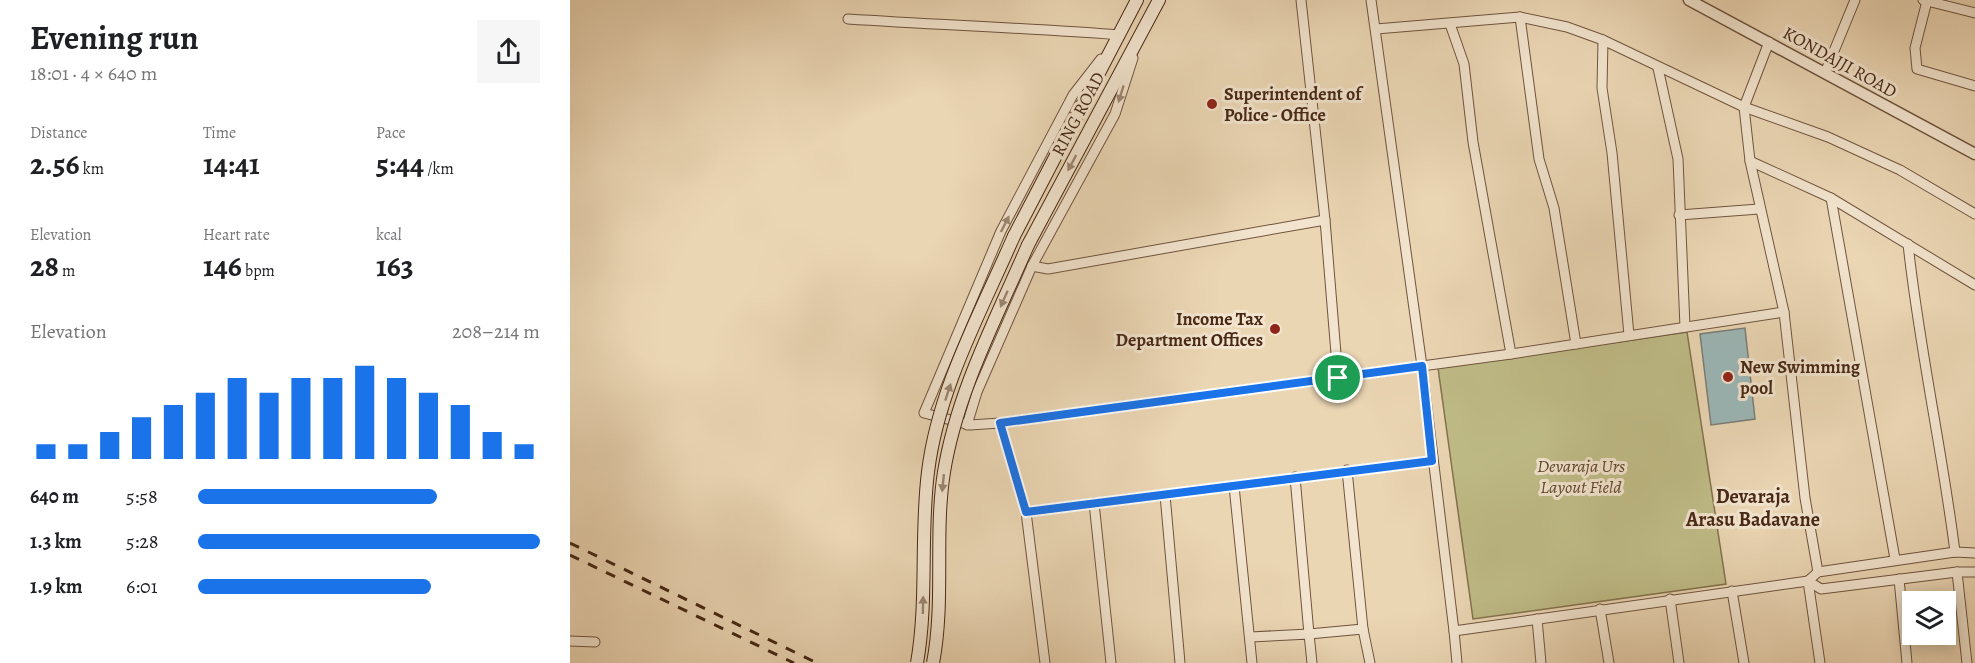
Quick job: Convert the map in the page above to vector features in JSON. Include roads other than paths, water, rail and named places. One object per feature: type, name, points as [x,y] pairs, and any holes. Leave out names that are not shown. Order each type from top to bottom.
[{"type":"main road","points":[[917,663],[922,619],[924,512],[936,431],[951,381],[1014,236],[1137,0]]},
{"type":"main road","name":"RING ROAD","points":[[933,663],[939,620],[939,514],[951,435],[965,388],[1028,245],[1159,0]]},
{"type":"street","points":[[1301,0],[1325,220],[1338,378]]},
{"type":"street","points":[[1371,0],[1422,366],[1457,663]]},
{"type":"street","name":"KONDAJJI ROAD","points":[[1689,0],[1975,154]]},
{"type":"street","points":[[1825,73],[1855,0]]},
{"type":"street","points":[[1975,14],[1925,0],[1915,48],[1917,69],[1975,86]]},
{"type":"street","points":[[1376,29],[1521,17],[1567,27],[1603,40],[1744,107],[1828,137],[1900,170],[1975,214]]},
{"type":"street","points":[[1521,17],[1539,159],[1554,208],[1576,344]]},
{"type":"street","points":[[848,19],[944,26],[1018,27],[1120,35]]},
{"type":"street","points":[[1450,24],[1464,64],[1473,142],[1511,354]]},
{"type":"street","points":[[1120,35],[1073,95],[1001,231],[924,413],[967,424],[1000,423],[1511,354],[1784,312]]},
{"type":"street","points":[[967,424],[977,392],[1032,266],[1115,114],[1138,39]]},
{"type":"street","points":[[1603,40],[1602,88],[1612,153],[1629,335]]},
{"type":"street","points":[[1768,42],[1744,107],[1750,161],[1759,209],[1784,312],[1805,498],[1818,572]]},
{"type":"street","points":[[1658,68],[1678,159],[1685,327]]},
{"type":"street","points":[[1750,161],[1831,198],[1975,285]]},
{"type":"street","points":[[1831,198],[1895,559]]},
{"type":"street","points":[[1679,215],[1759,209]]},
{"type":"street","points":[[1032,266],[1048,269],[1325,220]]},
{"type":"street","points":[[1908,244],[1916,319],[1945,476],[1955,552]]},
{"type":"street","points":[[1000,423],[1026,512],[1045,663]]},
{"type":"street","points":[[1026,512],[1432,461]]},
{"type":"street","points":[[1347,470],[1363,629],[1370,663]]},
{"type":"street","points":[[1295,477],[1312,663]]},
{"type":"street","points":[[1234,486],[1252,663]]},
{"type":"street","points":[[1166,495],[1180,663]]},
{"type":"street","points":[[1094,503],[1111,663]]},
{"type":"street","points":[[1454,631],[1808,580],[1818,572],[1895,559],[1955,552],[1975,553]]},
{"type":"street","points":[[1808,580],[1821,589],[1957,572],[1975,572]]},
{"type":"street","points":[[1957,572],[1967,663]]},
{"type":"street","points":[[1899,579],[1907,663]]},
{"type":"street","points":[[1808,580],[1820,663]]},
{"type":"street","points":[[1732,591],[1744,663]]},
{"type":"street","points":[[1670,599],[1679,663]]},
{"type":"street","points":[[1600,609],[1609,663]]},
{"type":"street","points":[[1537,619],[1540,663]]},
{"type":"street","points":[[1250,637],[1363,629]]},
{"type":"street","points":[[570,641],[595,642]]},
{"type":"water","name":"New Swimming pool","points":[[1745,328],[1755,419],[1711,425],[1700,334]]},
{"type":"railway","points":[[570,543],[817,663]]},
{"type":"railway","points":[[570,555],[794,663]]},
{"type":"place","name":"Superintendent of Police - Office","points":[[1212,104]]},
{"type":"place","name":"Income Tax Department Offices","points":[[1275,329]]},
{"type":"place","name":"New Swimming pool","points":[[1728,377]]},
{"type":"district","name":"Devaraja Arasu Badavane","points":[[1753,508]]},
{"type":"park label","name":"Devaraja Urs Layout Field","points":[[1581,476]]}]
